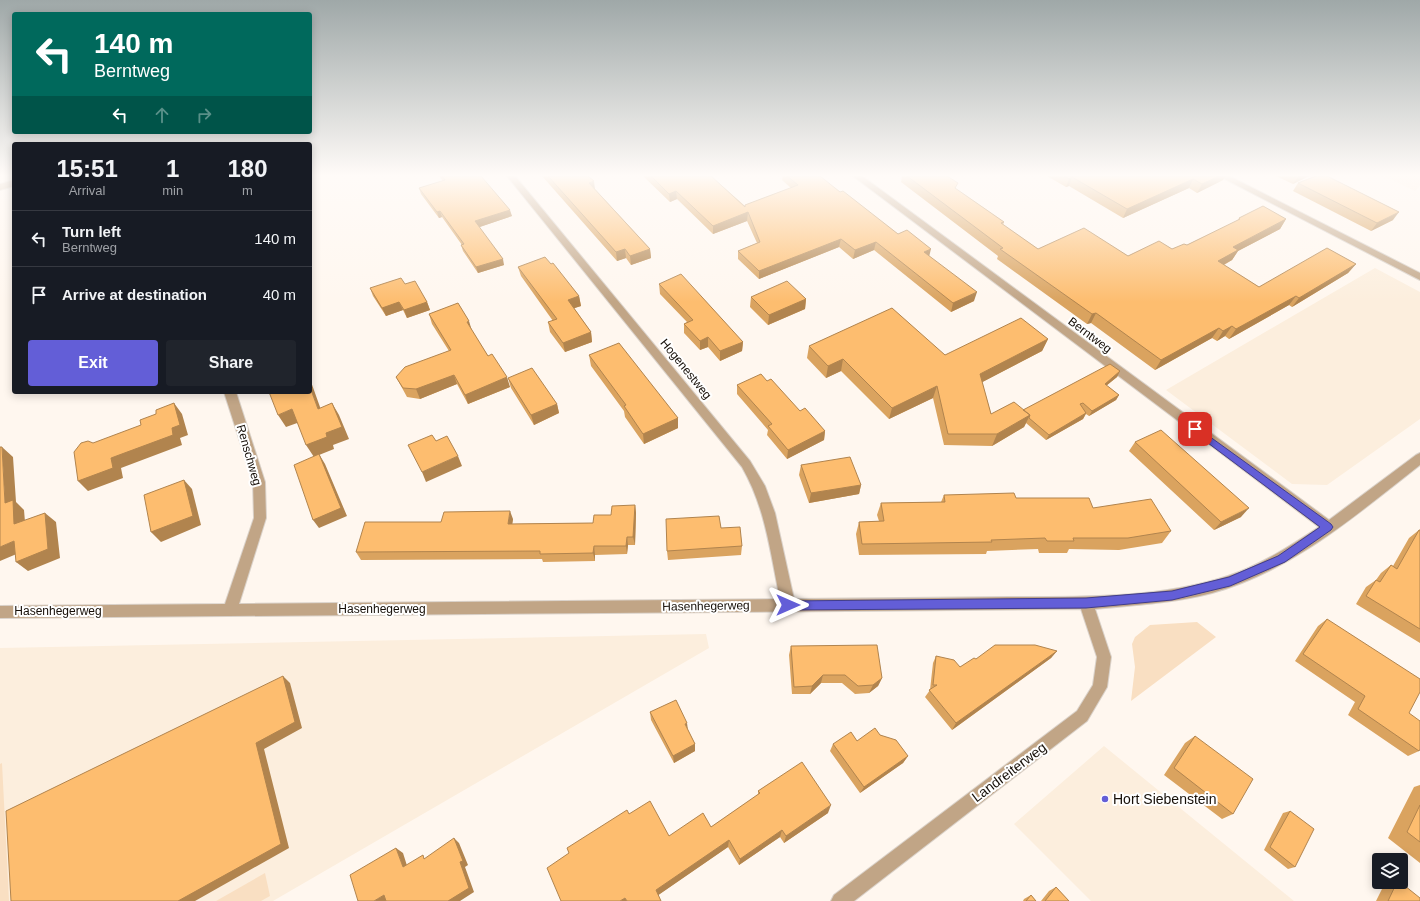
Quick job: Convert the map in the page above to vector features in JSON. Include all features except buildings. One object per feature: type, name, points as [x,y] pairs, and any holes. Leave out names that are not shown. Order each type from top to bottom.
[{"type":"street","name":"Hogenestweg","points":[[545,218],[746,464],[759,486],[769,513],[788,605]]},
{"type":"street","name":"Berntweg","points":[[914,218],[1252,472],[1328,527]]},
{"type":"street","points":[[1305,218],[1420,277]]},
{"type":"street","name":"Renschweg","points":[[230,610],[260,518],[259,482],[231,394]]},
{"type":"street","name":"Hasenhegerweg","points":[[0,612],[1086,603],[1172,595],[1230,581],[1282,559],[1328,527],[1420,458]]},
{"type":"street","name":"Landreiterweg","points":[[840,901],[1082,716],[1100,687],[1104,657],[1086,603]]},
{"type":"shaded area","points":[[1375,268],[1420,292],[1420,419],[1327,485],[1292,484],[1166,390]]},
{"type":"shaded area","points":[[1197,622],[1216,637],[1131,701],[1135,667],[1132,644],[1135,637],[1150,625]]},
{"type":"shaded area","points":[[706,634],[709,648],[273,901],[0,901],[0,648]]},
{"type":"shaded area","name":"Hort Siebenstein","points":[[1104,746],[1294,901],[1091,901],[1014,824]]},
{"type":"shaded area","points":[[2,763],[9,901],[0,901],[0,764]]},
{"type":"shaded area","points":[[265,873],[270,896],[261,901],[216,901]]},
{"type":"place","name":"Hort Siebenstein","points":[[1105,799]]},
{"type":"route","points":[[788,605],[1086,603],[1172,595],[1230,581],[1282,559],[1328,527],[1195,429]]}]
